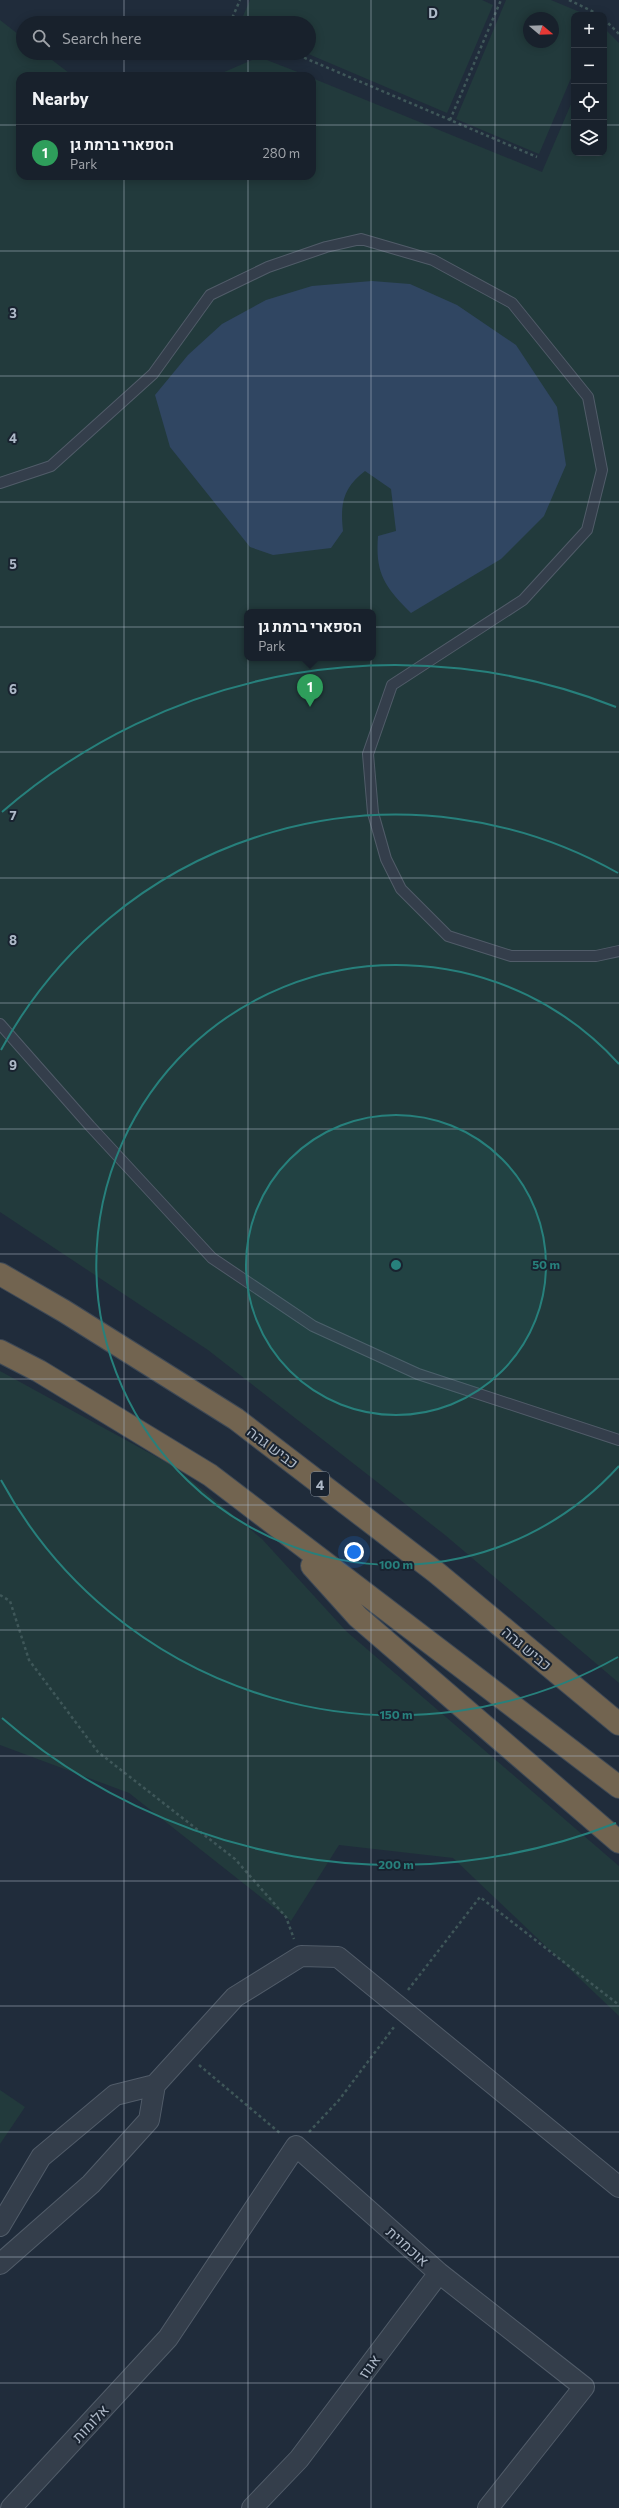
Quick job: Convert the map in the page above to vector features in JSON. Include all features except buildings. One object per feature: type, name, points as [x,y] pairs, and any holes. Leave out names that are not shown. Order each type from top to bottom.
[{"type":"highway","name":"כביש גהה","points":[[0,1274],[64,1310],[236,1419],[437,1573],[619,1724]]},
{"type":"highway","points":[[0,1351],[39,1371],[210,1475],[619,1787]]},
{"type":"highway","points":[[277,1526],[358,1617],[619,1842]]},
{"type":"street","points":[[0,2264],[91,2184],[149,2120],[155,2086],[235,1997],[301,1956],[338,1957],[619,2187]]},
{"type":"street","points":[[0,2226],[41,2157],[115,2095],[155,2086]]},
{"type":"street","name":"אוכמנית","points":[[296,2146],[438,2273],[584,2387],[488,2508]]},
{"type":"street","name":"אלומות","points":[[11,2508],[168,2338],[296,2146]]},
{"type":"street","name":"אגוז","points":[[252,2508],[299,2459],[438,2273]]},
{"type":"lane","points":[[0,483],[51,466],[153,374],[210,295],[268,267],[326,246],[361,239],[433,260],[512,302],[588,397],[602,470],[588,530],[523,600],[392,685],[368,754],[373,813],[386,859],[402,889],[448,936],[511,956],[596,956],[619,951]]},
{"type":"lane","points":[[0,1024],[90,1126],[212,1258],[313,1326],[418,1374],[619,1440]]},
{"type":"path","points":[[233,16],[240,0]]},
{"type":"path","points":[[450,120],[501,0]]},
{"type":"path","points":[[569,0],[594,12]]},
{"type":"path","points":[[607,22],[619,34]]},
{"type":"path","points":[[309,60],[537,157]]},
{"type":"path","points":[[0,1595],[10,1601],[29,1660],[98,1752],[235,1859],[286,1917],[301,1956]]},
{"type":"path","points":[[185,2053],[296,2146],[339,2100],[480,1897],[619,2005]]},
{"type":"green space","points":[[250,0],[482,0],[493,5],[447,113],[316,57],[316,16],[243,16]]},
{"type":"green space","points":[[506,0],[551,0],[580,12],[571,12],[571,78],[539,154],[456,119]]},
{"type":"green space","points":[[0,20],[16,33],[16,60],[52,60],[68,72],[16,72],[16,180],[316,180],[316,80],[542,172],[571,104],[571,156],[607,156],[607,31],[619,43],[619,1683],[445,1535],[208,1350],[0,1212]]},
{"type":"green space","points":[[252,60],[267,60],[298,72],[224,72]]},
{"type":"green space","points":[[0,1371],[175,1467],[262,1539],[346,1631],[619,1866],[619,2016],[453,1858],[339,1845],[291,1921],[129,1793],[0,1745]]},
{"type":"green space","points":[[0,2090],[25,2107],[0,2144]]},
{"type":"water","points":[[372,281],[410,284],[457,305],[516,345],[557,407],[566,465],[544,516],[501,559],[411,613],[388,587],[380,570],[378,560],[378,536],[396,531],[391,489],[365,471],[358,477],[348,490],[343,504],[343,531],[331,548],[273,555],[250,547],[170,447],[155,395],[188,355],[222,324],[266,300],[312,286]]},
{"type":"place","name":"הספארי ברמת גן","points":[[310,707]]}]
